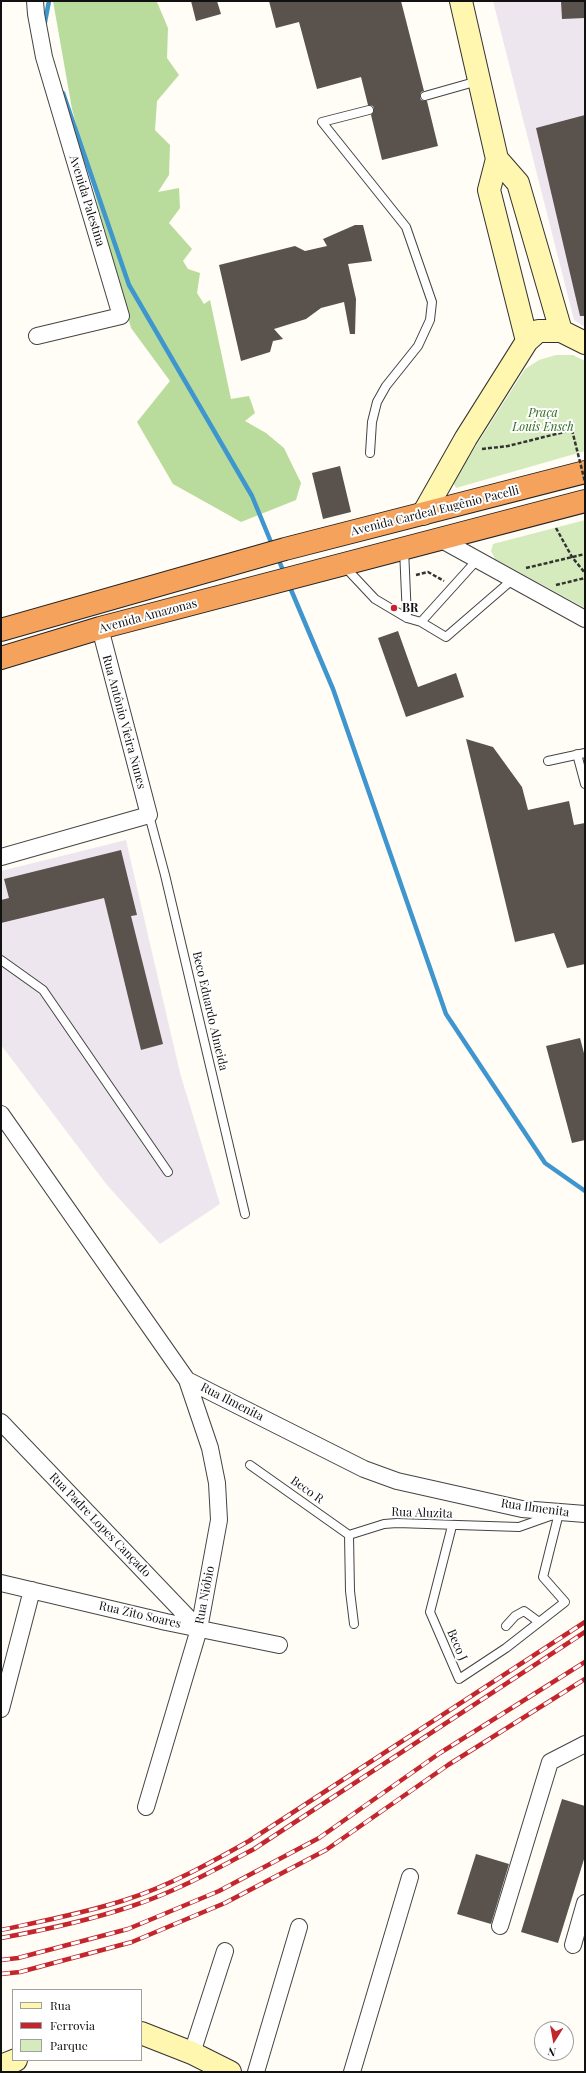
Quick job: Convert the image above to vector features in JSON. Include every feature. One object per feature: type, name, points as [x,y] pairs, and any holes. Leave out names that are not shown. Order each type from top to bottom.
[{"type":"highway","name":"Avenida Cardeal Eugênio Pacelli","points":[[1,630],[285,549],[585,472]]},
{"type":"highway","points":[[343,566],[585,501]]},
{"type":"highway","name":"Avenida Amazonas","points":[[1,658],[100,628],[343,566]]},
{"type":"street","name":"Avenida Palestina","points":[[35,1],[44,57],[122,316],[37,336]]},
{"type":"street","points":[[461,1],[497,159],[489,190],[527,341]]},
{"type":"street","points":[[497,159],[518,183],[562,331]]},
{"type":"street","points":[[423,514],[466,438],[527,341],[538,331],[562,331],[584,341]]},
{"type":"street","points":[[440,539],[585,619]]},
{"type":"street","name":"Rua Antônio Vieira Nunes","points":[[100,628],[149,815]]},
{"type":"street","points":[[1,857],[149,815]]},
{"type":"street","name":"Rua Ilmenita","points":[[1,1114],[187,1380],[364,1469],[396,1481],[522,1509],[585,1514]]},
{"type":"street","name":"Rua Nióbio","points":[[146,1807],[199,1629],[219,1520],[217,1484],[210,1448],[187,1380]]},
{"type":"street","name":"Rua Padre Lopes Cançado","points":[[1,1422],[199,1629]]},
{"type":"street","name":"Rua Zito Soares","points":[[1,1583],[199,1629],[280,1645]]},
{"type":"street","points":[[1,1709],[32,1590]]},
{"type":"street","points":[[500,1926],[550,1762],[585,1744]]},
{"type":"street","points":[[352,2072],[410,1878]]},
{"type":"street","points":[[572,1945],[585,1903]]},
{"type":"street","points":[[256,2072],[299,1927]]},
{"type":"street","points":[[192,2053],[225,1952]]},
{"type":"street","points":[[142,2033],[192,2053],[230,2072]]},
{"type":"street","points":[[1,2066],[14,2061]]},
{"type":"lane","points":[[425,96],[479,80]]},
{"type":"lane","points":[[369,110],[322,122],[406,227],[432,302],[430,320],[418,346],[386,386],[377,402],[372,422],[370,453]]},
{"type":"lane","points":[[404,549],[407,618]]},
{"type":"lane","points":[[421,622],[477,560]]},
{"type":"lane","points":[[343,566],[375,599],[407,618],[421,622],[446,637],[507,577]]},
{"type":"lane","points":[[548,761],[581,754],[585,784]]},
{"type":"lane","name":"Beco Eduardo Almeida","points":[[149,815],[167,882],[245,1214]]},
{"type":"lane","points":[[1,960],[43,990],[168,1172]]},
{"type":"lane","name":"Beco R","points":[[250,1465],[349,1535]]},
{"type":"lane","points":[[506,1626],[516,1616],[524,1611],[539,1622],[565,1602],[543,1577],[560,1513]]},
{"type":"lane","name":"Rua Aluzita","points":[[349,1535],[384,1524],[519,1528],[560,1513]]},
{"type":"lane","name":"Beco J","points":[[452,1526],[430,1612],[460,1679],[539,1622]]},
{"type":"lane","points":[[349,1535],[350,1590],[354,1624]]},
{"type":"path","points":[[508,446],[572,430],[585,482]]},
{"type":"path","points":[[548,512],[572,557],[585,573]]},
{"type":"path","points":[[507,577],[585,554]]},
{"type":"path","points":[[406,578],[428,572],[436,575],[453,587]]},
{"type":"shaded area","points":[[493,1],[585,1],[585,327],[574,320]]},
{"type":"shaded area","points":[[126,840],[180,1073],[220,1204],[160,1244],[107,1185],[1,1045],[1,871]]},
{"type":"green space","points":[[53,1],[157,2],[168,28],[167,58],[179,75],[157,101],[155,130],[170,145],[169,175],[158,192],[179,188],[180,208],[169,223],[192,249],[183,261],[188,269],[200,273],[197,293],[204,304],[210,300],[231,399],[249,396],[255,413],[245,421],[266,433],[284,448],[301,483],[296,500],[241,522],[173,484],[137,422],[170,381],[131,328],[72,109]]},
{"type":"green space","name":"Praça Louis Ensch","points":[[556,355],[573,355],[585,361],[585,451],[456,488],[453,482],[525,369],[539,360]]},
{"type":"green space","points":[[585,520],[585,608],[495,559],[491,551],[493,544]]},
{"type":"building","points":[[191,1],[217,1],[221,14],[196,21]]},
{"type":"building","points":[[269,1],[401,1],[424,91],[421,92],[420,97],[421,100],[427,101],[438,146],[382,160],[371,115],[374,109],[373,106],[368,105],[361,77],[317,89],[299,22],[276,28]]},
{"type":"building","points":[[561,1],[585,1],[585,18],[562,19]]},
{"type":"building","points":[[585,115],[585,316],[580,316],[536,128]]},
{"type":"building","points":[[355,225],[363,225],[372,261],[348,264],[356,299],[355,334],[350,334],[344,302],[321,308],[306,319],[274,329],[283,339],[273,341],[270,352],[241,361],[219,265],[295,246],[305,251],[327,246],[323,239]]},
{"type":"building","points":[[340,466],[351,512],[323,519],[312,473]]},
{"type":"building","points":[[398,631],[418,687],[456,673],[464,697],[406,717],[378,638]]},
{"type":"building","points":[[466,739],[493,747],[522,787],[528,810],[569,801],[574,825],[585,823],[585,964],[567,968],[554,933],[515,942]]},
{"type":"building","points":[[121,850],[137,915],[131,916],[163,1044],[141,1050],[104,898],[1,923],[1,900],[9,898],[4,879]]},
{"type":"building","points":[[580,1038],[585,1057],[585,1140],[572,1143],[546,1046]]},
{"type":"building","points":[[562,1799],[585,1806],[585,1856],[558,1943],[521,1932]]},
{"type":"building","points":[[476,1854],[509,1864],[491,1924],[457,1914]]},
{"type":"waterway","points":[[44,27],[49,1]]},
{"type":"waterway","points":[[63,93],[129,285],[252,496],[273,547]]},
{"type":"waterway","points":[[278,558],[284,573]]},
{"type":"waterway","points":[[289,585],[333,689],[446,1014],[545,1163],[585,1191]]},
{"type":"railway","points":[[1,1930],[110,1905],[157,1888],[204,1866],[249,1841],[585,1622]]},
{"type":"railway","points":[[1,1938],[97,1917],[129,1907],[193,1881],[254,1849],[585,1632]]},
{"type":"railway","points":[[1,1960],[18,1958],[128,1929],[219,1891],[319,1838],[440,1753],[585,1662]]},
{"type":"railway","points":[[1,1974],[20,1972],[132,1942],[225,1903],[326,1850],[448,1765],[585,1679]]},
{"type":"place","name":"BR","points":[[394,608]]}]
